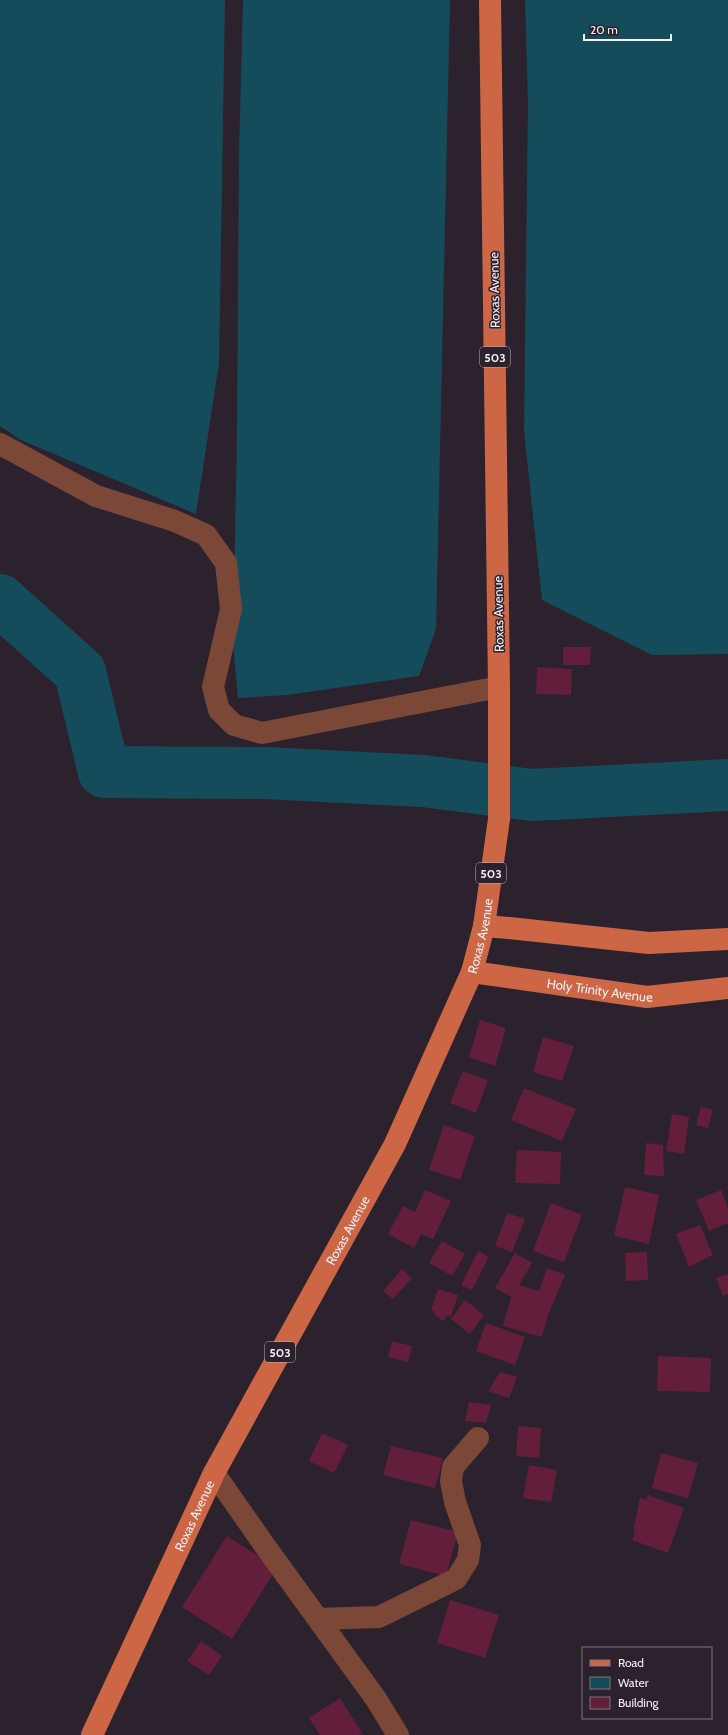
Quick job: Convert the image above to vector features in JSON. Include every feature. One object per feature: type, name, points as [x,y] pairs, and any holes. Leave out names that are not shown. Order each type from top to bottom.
[{"type":"main road","name":"Roxas Avenue","points":[[92,1735],[214,1473],[395,1144],[472,972],[484,926],[499,819],[499,687],[490,0]]},
{"type":"main road","points":[[484,926],[649,944],[728,939]]},
{"type":"main road","name":"Holy Trinity Avenue","points":[[472,972],[647,997],[728,988]]},
{"type":"street","points":[[0,444],[96,496],[175,521],[206,535],[226,563],[231,609],[213,687],[219,710],[234,725],[262,733],[499,687]]},
{"type":"street","points":[[318,1619],[379,1617],[456,1579],[468,1560],[470,1545],[451,1481],[453,1467],[478,1438]]},
{"type":"street","points":[[214,1473],[376,1699],[398,1735]]},
{"type":"water","points":[[0,0],[225,0],[219,363],[196,514],[21,440],[0,426]]},
{"type":"water","points":[[243,0],[450,0],[436,629],[419,676],[287,695],[238,698],[233,645],[237,433],[239,154]]},
{"type":"water","points":[[525,0],[728,0],[728,654],[652,655],[542,600],[524,431],[528,103]]},
{"type":"building","points":[[563,647],[591,647],[590,665],[563,665]]},
{"type":"building","points":[[537,667],[572,669],[571,695],[536,694]]},
{"type":"building","points":[[480,1020],[506,1028],[495,1066],[469,1057]]},
{"type":"building","points":[[543,1037],[574,1046],[562,1081],[533,1072]]},
{"type":"building","points":[[463,1071],[488,1080],[476,1113],[450,1103]]},
{"type":"building","points":[[524,1088],[576,1109],[562,1141],[511,1120]]},
{"type":"building","points":[[701,1107],[713,1110],[708,1128],[696,1125]]},
{"type":"building","points":[[672,1114],[689,1117],[684,1154],[666,1151]]},
{"type":"building","points":[[444,1125],[475,1136],[460,1180],[429,1170]]},
{"type":"building","points":[[646,1143],[663,1145],[664,1176],[644,1175]]},
{"type":"building","points":[[517,1150],[561,1152],[560,1184],[515,1183]]},
{"type":"building","points":[[625,1187],[659,1195],[649,1244],[614,1236]]},
{"type":"building","points":[[425,1190],[451,1201],[433,1239],[421,1234],[414,1248],[388,1234],[403,1206],[415,1212]]},
{"type":"building","points":[[721,1190],[728,1208],[728,1223],[709,1231],[696,1200]]},
{"type":"building","points":[[551,1203],[582,1215],[564,1262],[533,1251]]},
{"type":"building","points":[[507,1213],[525,1219],[512,1252],[495,1246]]},
{"type":"building","points":[[700,1225],[713,1255],[689,1267],[676,1234]]},
{"type":"building","points":[[442,1241],[465,1254],[452,1276],[429,1263]]},
{"type":"building","points":[[478,1251],[489,1257],[472,1290],[461,1285]]},
{"type":"building","points":[[647,1252],[648,1280],[626,1281],[625,1253]]},
{"type":"building","points":[[515,1253],[532,1263],[519,1285],[539,1291],[547,1268],[565,1275],[548,1315],[542,1337],[503,1326],[511,1297],[495,1288]]},
{"type":"building","points":[[402,1269],[412,1278],[393,1299],[383,1291]]},
{"type":"building","points":[[728,1274],[728,1294],[723,1296],[716,1278]]},
{"type":"building","points":[[438,1289],[458,1295],[451,1317],[447,1315],[443,1321],[434,1314],[436,1312],[431,1310]]},
{"type":"building","points":[[465,1300],[484,1315],[470,1334],[451,1319]]},
{"type":"building","points":[[486,1323],[525,1337],[515,1365],[476,1351]]},
{"type":"building","points":[[392,1341],[412,1346],[408,1362],[388,1357]]},
{"type":"building","points":[[658,1356],[711,1358],[710,1392],[657,1391]]},
{"type":"building","points":[[500,1372],[517,1377],[509,1398],[488,1391]]},
{"type":"building","points":[[469,1402],[491,1405],[486,1423],[465,1421]]},
{"type":"building","points":[[518,1426],[541,1428],[539,1458],[516,1456]]},
{"type":"building","points":[[322,1433],[348,1445],[334,1473],[309,1461]]},
{"type":"building","points":[[391,1446],[443,1458],[435,1488],[383,1475]]},
{"type":"building","points":[[661,1453],[698,1463],[688,1498],[652,1488]]},
{"type":"building","points":[[529,1465],[557,1470],[551,1502],[523,1498]]},
{"type":"building","points":[[648,1495],[684,1508],[668,1553],[632,1540],[635,1532],[633,1531],[640,1498],[646,1500]]},
{"type":"building","points":[[411,1520],[458,1532],[446,1576],[399,1564]]},
{"type":"building","points":[[227,1536],[277,1568],[232,1639],[182,1607]]},
{"type":"building","points":[[450,1600],[499,1615],[485,1658],[437,1643]]},
{"type":"building","points":[[201,1641],[222,1656],[209,1675],[187,1661]]},
{"type":"building","points":[[340,1698],[362,1733],[359,1735],[320,1735],[309,1718]]},
{"type":"waterway","points":[[0,600],[80,672],[104,772],[265,773],[423,781],[532,795],[728,785]]}]
